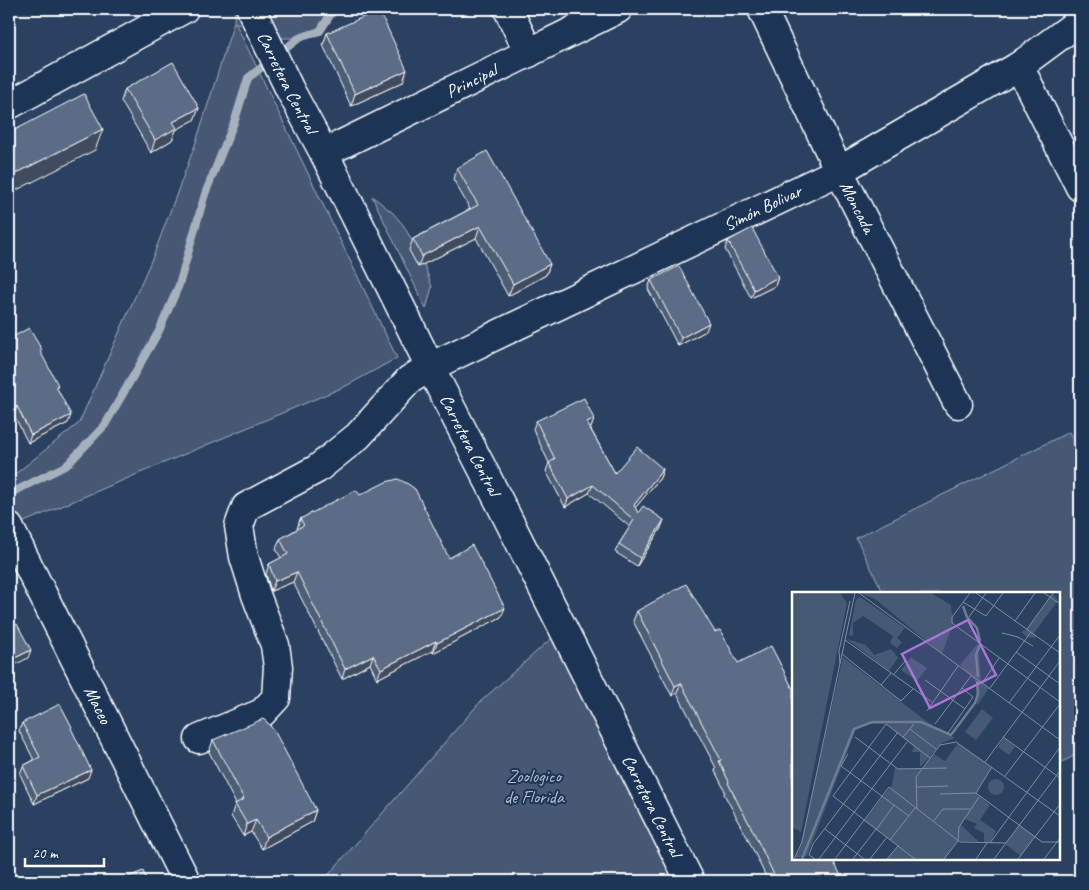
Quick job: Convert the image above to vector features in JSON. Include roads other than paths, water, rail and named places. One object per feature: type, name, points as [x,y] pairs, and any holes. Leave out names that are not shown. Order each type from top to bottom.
[{"type":"main road","points":[[9,105],[184,9]]},
{"type":"main road","name":"Carretera Central","points":[[251,9],[290,90],[324,153],[690,881]]},
{"type":"main road","points":[[508,9],[529,53]]},
{"type":"main road","name":"Principal","points":[[324,153],[618,9]]},
{"type":"main road","name":"Moncada","points":[[762,9],[839,171],[958,404]]},
{"type":"main road","name":"Simón Bolivar","points":[[199,739],[262,712],[276,698],[278,667],[275,645],[244,557],[239,526],[246,507],[317,469],[358,436],[409,380],[430,367],[839,171],[1019,66],[1080,21]]},
{"type":"main road","points":[[1019,66],[1080,187]]},
{"type":"main road","name":"Maceo","points":[[9,527],[186,881]]},
{"type":"waterway","points":[[9,494],[67,465],[105,425],[159,331],[179,285],[205,194],[235,120],[248,78],[299,38],[320,31],[334,9]]},
{"type":"park label","name":"Zoologico de Florida","points":[[534,786]]}]
